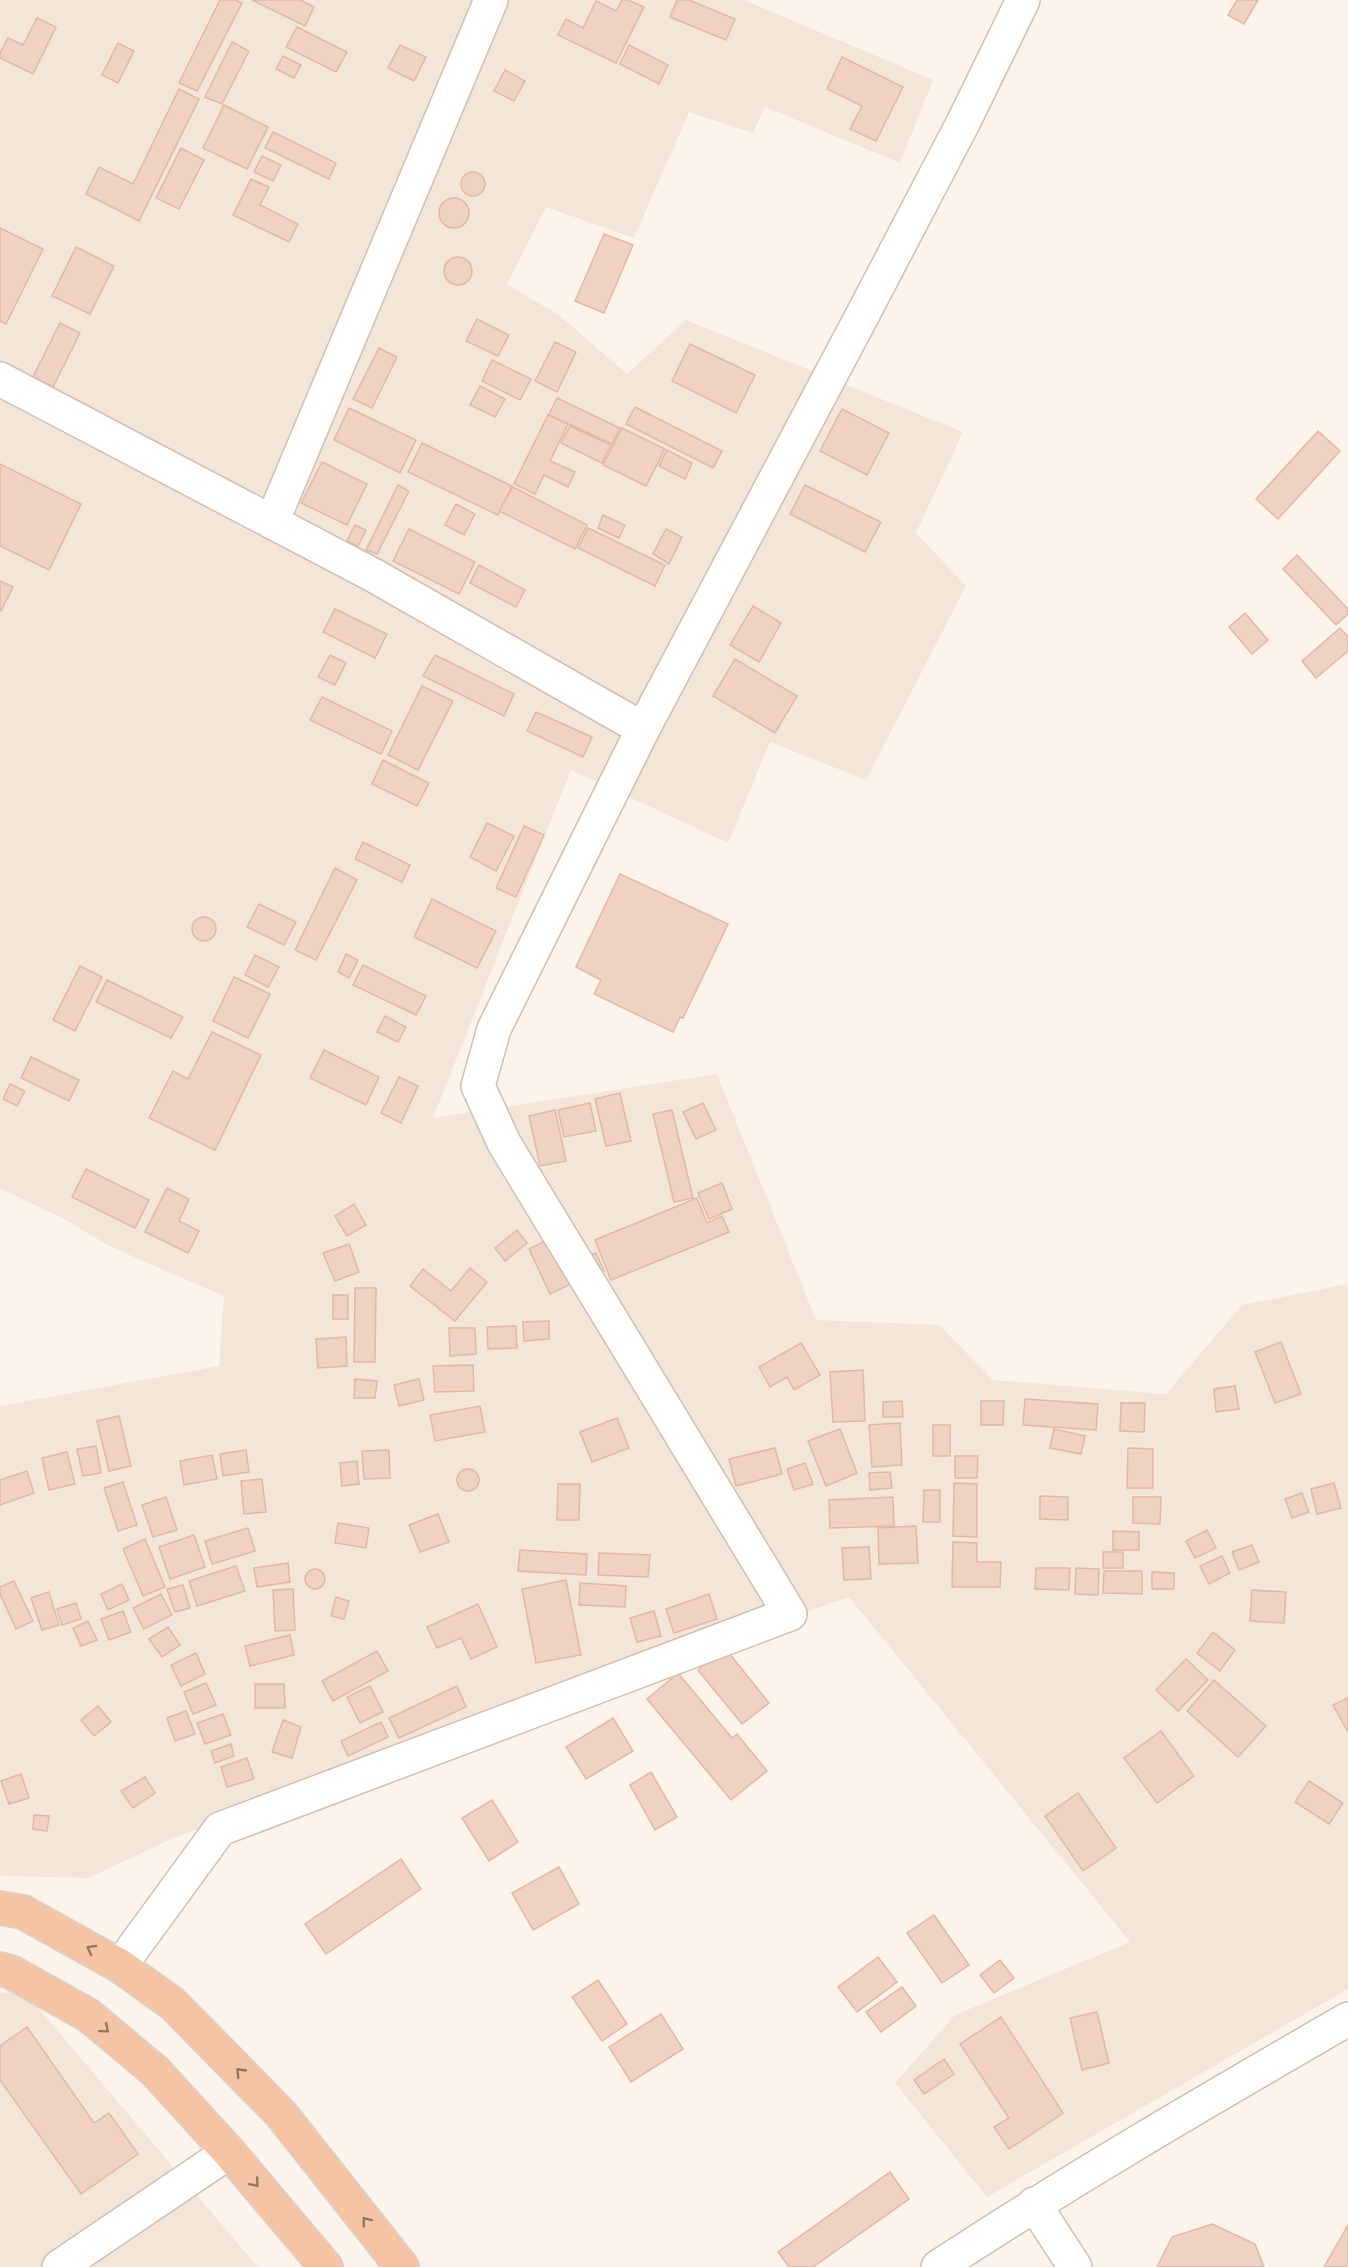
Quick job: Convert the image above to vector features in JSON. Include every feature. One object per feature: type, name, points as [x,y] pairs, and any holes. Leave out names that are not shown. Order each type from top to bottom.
[{"type":"highway","points":[[0,1908],[23,1912],[120,1966],[173,2004],[281,2114],[402,2267]]},
{"type":"highway","points":[[0,1969],[11,1971],[88,2015],[155,2071],[229,2152],[326,2267]]},
{"type":"street","points":[[272,522],[491,0]]},
{"type":"street","points":[[120,1966],[220,1829],[790,1614],[504,1143],[478,1086],[494,1029],[643,729],[964,121],[1023,0]]},
{"type":"street","points":[[0,379],[374,575],[643,729]]},
{"type":"street","points":[[938,2267],[1034,2204],[1183,2114],[1348,2019]]},
{"type":"street","points":[[59,2267],[229,2152]]},
{"type":"street","points":[[1034,2204],[1075,2267]]},
{"type":"shaded area","points":[[0,0],[744,0],[933,80],[900,163],[765,107],[753,133],[689,112],[634,238],[546,207],[507,284],[560,316],[627,374],[686,320],[963,432],[916,533],[966,586],[866,780],[770,742],[728,843],[571,770],[433,1118],[717,1074],[816,1320],[939,1325],[993,1380],[1166,1394],[1242,1305],[1348,1284],[1348,1989],[987,2197],[895,2083],[955,2015],[1130,1942],[849,1597],[173,1838],[89,1878],[0,1876],[0,1406],[219,1366],[224,1296],[111,1247],[64,1219],[0,1188]]},
{"type":"shaded area","points":[[24,1991],[258,2267],[0,2267],[0,1993]]},
{"type":"building","points":[[220,0],[236,0],[242,3],[197,91],[179,83]]},
{"type":"building","points":[[252,0],[301,0],[314,7],[305,26]]},
{"type":"building","points":[[622,0],[628,0],[644,7],[616,63],[558,35],[566,19],[583,28],[596,1],[616,11]]},
{"type":"building","points":[[677,0],[689,0],[735,19],[726,40],[670,17]]},
{"type":"building","points":[[1237,0],[1258,0],[1244,24],[1228,15]]},
{"type":"building","points":[[37,18],[56,27],[33,74],[0,58],[0,53],[8,38],[23,45]]},
{"type":"building","points":[[297,27],[347,52],[336,72],[286,47]]},
{"type":"building","points":[[232,42],[249,51],[222,104],[205,97]]},
{"type":"building","points":[[118,43],[134,51],[118,83],[102,75]]},
{"type":"building","points":[[400,45],[426,57],[414,81],[388,68]]},
{"type":"building","points":[[629,45],[668,65],[659,84],[620,64]]},
{"type":"building","points":[[283,56],[301,65],[294,78],[276,69]]},
{"type":"building","points":[[842,57],[903,87],[876,141],[850,129],[862,106],[827,89]]},
{"type":"building","points":[[505,70],[525,81],[514,101],[494,91]]},
{"type":"building","points":[[179,89],[199,99],[139,221],[86,194],[99,167],[133,184]]},
{"type":"building","points":[[224,105],[268,127],[247,169],[203,148]]},
{"type":"building","points":[[273,132],[336,163],[329,179],[265,148]]},
{"type":"building","points":[[181,148],[204,160],[179,209],[156,198]]},
{"type":"building","points":[[262,156],[281,165],[273,181],[254,172]]},
{"type":"building","points":[[473,172],[478,173],[484,179],[484,189],[478,195],[473,196],[468,195],[462,189],[461,184],[462,179],[468,173]]},
{"type":"building","points":[[251,179],[269,187],[260,205],[298,224],[289,242],[233,215]]},
{"type":"building","points":[[454,198],[465,202],[469,213],[465,224],[454,228],[443,224],[439,213],[443,202]]},
{"type":"building","points":[[0,228],[43,249],[6,324],[0,321]]},
{"type":"building","points":[[604,234],[633,245],[604,313],[575,301]]},
{"type":"building","points":[[76,247],[114,266],[90,314],[52,296]]},
{"type":"building","points":[[458,257],[468,261],[472,271],[468,281],[458,285],[448,281],[444,271],[448,261]]},
{"type":"building","points":[[477,319],[509,335],[498,356],[466,341]]},
{"type":"building","points":[[60,323],[80,333],[53,387],[33,377]]},
{"type":"building","points":[[555,342],[576,352],[557,392],[535,381]]},
{"type":"building","points":[[690,344],[755,375],[736,413],[672,381]]},
{"type":"building","points":[[379,348],[397,357],[372,408],[353,399]]},
{"type":"building","points":[[492,360],[531,379],[520,400],[482,381]]},
{"type":"building","points":[[480,386],[505,399],[495,417],[470,405]]},
{"type":"building","points":[[557,398],[620,428],[612,444],[549,415]]},
{"type":"building","points":[[635,407],[722,451],[713,468],[626,424]]},
{"type":"building","points":[[349,408],[416,440],[400,473],[334,440]]},
{"type":"building","points":[[842,409],[889,433],[867,475],[820,451]]},
{"type":"building","points":[[548,415],[568,424],[550,461],[575,472],[568,487],[544,475],[535,494],[514,484]]},
{"type":"building","points":[[570,426],[611,445],[602,463],[561,443]]},
{"type":"building","points":[[622,428],[665,449],[646,486],[603,465]]},
{"type":"building","points":[[1318,431],[1340,451],[1278,519],[1256,499]]},
{"type":"building","points":[[422,443],[512,486],[498,515],[408,472]]},
{"type":"building","points":[[667,450],[692,463],[685,479],[659,466]]},
{"type":"building","points":[[322,462],[367,484],[347,525],[301,503]]},
{"type":"building","points":[[0,464],[81,504],[49,570],[0,546]]},
{"type":"building","points":[[398,485],[409,491],[377,554],[366,550]]},
{"type":"building","points":[[805,485],[881,522],[865,552],[790,514]]},
{"type":"building","points":[[513,487],[587,525],[575,549],[499,511]]},
{"type":"building","points":[[456,504],[475,514],[464,535],[445,525]]},
{"type":"building","points":[[603,515],[625,525],[619,538],[598,528]]},
{"type":"building","points":[[355,525],[366,530],[358,546],[347,541]]},
{"type":"building","points":[[588,528],[665,565],[655,586],[578,548]]},
{"type":"building","points":[[409,529],[475,562],[459,594],[393,561]]},
{"type":"building","points":[[666,529],[682,537],[669,564],[653,554]]},
{"type":"building","points":[[1297,555],[1348,609],[1348,614],[1336,625],[1283,569]]},
{"type":"building","points":[[479,565],[525,590],[516,607],[470,583]]},
{"type":"building","points":[[0,581],[13,587],[1,611],[0,610]]},
{"type":"building","points":[[753,606],[781,623],[759,662],[730,645]]},
{"type":"building","points":[[335,609],[387,634],[375,658],[323,632]]},
{"type":"building","points":[[1245,613],[1268,640],[1252,654],[1229,627]]},
{"type":"building","points":[[1340,628],[1348,637],[1348,651],[1316,678],[1302,661]]},
{"type":"building","points":[[330,655],[346,663],[335,685],[318,677]]},
{"type":"building","points":[[435,655],[514,694],[504,716],[423,676]]},
{"type":"building","points":[[735,659],[797,696],[775,733],[713,696]]},
{"type":"building","points":[[422,686],[453,701],[418,770],[388,755]]},
{"type":"building","points":[[322,697],[392,731],[381,754],[310,720]]},
{"type":"building","points":[[536,712],[592,737],[583,757],[527,731]]},
{"type":"building","points":[[383,760],[429,783],[417,806],[372,784]]},
{"type":"building","points":[[487,823],[514,836],[496,871],[470,857]]},
{"type":"building","points":[[524,826],[544,835],[516,897],[496,888]]},
{"type":"building","points":[[363,842],[410,865],[402,882],[355,859]]},
{"type":"building","points":[[335,868],[357,880],[316,960],[295,950]]},
{"type":"building","points":[[620,874],[728,924],[683,1018],[680,1017],[673,1032],[594,994],[601,980],[576,967]]},
{"type":"building","points":[[432,899],[496,931],[477,968],[414,937]]},
{"type":"building","points":[[259,904],[296,922],[284,945],[247,927]]},
{"type":"building","points":[[204,917],[213,920],[216,929],[213,938],[204,941],[195,938],[192,929],[195,920]]},
{"type":"building","points":[[346,954],[358,960],[349,978],[338,972]]},
{"type":"building","points":[[255,955],[279,967],[268,987],[245,975]]},
{"type":"building","points":[[363,965],[426,996],[416,1015],[353,985]]},
{"type":"building","points":[[80,966],[102,977],[75,1031],[53,1020]]},
{"type":"building","points":[[234,977],[270,994],[248,1038],[213,1021]]},
{"type":"building","points":[[107,980],[183,1017],[171,1038],[96,1002]]},
{"type":"building","points":[[385,1016],[406,1027],[398,1042],[377,1032]]},
{"type":"building","points":[[212,1032],[261,1055],[215,1150],[149,1118],[173,1071],[188,1079]]},
{"type":"building","points":[[324,1050],[379,1077],[366,1105],[310,1078]]},
{"type":"building","points":[[31,1057],[79,1080],[69,1101],[21,1078]]},
{"type":"building","points":[[399,1077],[418,1086],[401,1123],[381,1113]]},
{"type":"building","points":[[10,1084],[25,1091],[17,1106],[3,1099]]},
{"type":"building","points":[[620,1093],[631,1141],[606,1146],[595,1099]]},
{"type":"building","points":[[590,1103],[596,1131],[564,1137],[558,1110]]},
{"type":"building","points":[[703,1103],[716,1130],[696,1139],[683,1112]]},
{"type":"building","points":[[555,1110],[566,1161],[540,1166],[529,1116]]},
{"type":"building","points":[[672,1110],[693,1198],[674,1202],[653,1114]]},
{"type":"building","points":[[86,1169],[149,1200],[135,1228],[72,1197]]},
{"type":"building","points":[[722,1183],[732,1209],[709,1219],[698,1193]]},
{"type":"building","points":[[167,1188],[189,1199],[179,1221],[199,1231],[188,1253],[145,1232]]},
{"type":"building","points":[[697,1198],[707,1223],[722,1216],[729,1232],[611,1280],[595,1240]]},
{"type":"building","points":[[354,1204],[366,1225],[347,1236],[335,1216]]},
{"type":"building","points":[[517,1230],[527,1243],[505,1261],[495,1248]]},
{"type":"building","points":[[553,1237],[575,1282],[550,1294],[529,1249]]},
{"type":"building","points":[[349,1244],[359,1272],[335,1281],[323,1253]]},
{"type":"building","points":[[596,1253],[604,1271],[588,1278],[581,1259]]},
{"type":"building","points":[[470,1268],[487,1282],[455,1321],[410,1286],[423,1269],[451,1291]]},
{"type":"building","points":[[355,1288],[376,1288],[375,1362],[354,1362]]},
{"type":"building","points":[[333,1295],[348,1295],[348,1319],[333,1319]]},
{"type":"building","points":[[549,1321],[549,1339],[524,1341],[523,1322]]},
{"type":"building","points":[[516,1326],[517,1348],[488,1349],[487,1327]]},
{"type":"building","points":[[449,1328],[475,1328],[476,1354],[450,1356]]},
{"type":"building","points":[[346,1337],[347,1366],[318,1368],[316,1339]]},
{"type":"building","points":[[1281,1342],[1301,1394],[1275,1403],[1255,1352]]},
{"type":"building","points":[[801,1343],[820,1375],[794,1390],[787,1377],[770,1387],[759,1367]]},
{"type":"building","points":[[473,1365],[474,1391],[435,1392],[433,1366]]},
{"type":"building","points":[[863,1370],[865,1421],[833,1422],[830,1372]]},
{"type":"building","points":[[355,1379],[377,1381],[375,1398],[354,1398]]},
{"type":"building","points":[[419,1379],[424,1400],[399,1406],[394,1385]]},
{"type":"building","points":[[1235,1386],[1239,1409],[1216,1412],[1214,1389]]},
{"type":"building","points":[[1025,1399],[1098,1404],[1096,1430],[1023,1425]]},
{"type":"building","points":[[902,1401],[903,1417],[883,1417],[883,1402]]},
{"type":"building","points":[[981,1401],[1004,1401],[1003,1425],[981,1425]]},
{"type":"building","points":[[1121,1403],[1145,1403],[1144,1432],[1120,1431]]},
{"type":"building","points":[[480,1406],[485,1432],[435,1441],[430,1415]]},
{"type":"building","points":[[119,1416],[131,1466],[109,1471],[97,1421]]},
{"type":"building","points":[[617,1418],[629,1448],[592,1462],[580,1432]]},
{"type":"building","points":[[900,1423],[902,1465],[872,1467],[869,1425]]},
{"type":"building","points":[[933,1425],[950,1425],[950,1456],[933,1456]]},
{"type":"building","points":[[840,1429],[857,1473],[826,1486],[808,1441]]},
{"type":"building","points":[[1054,1429],[1085,1436],[1081,1454],[1050,1448]]},
{"type":"building","points":[[96,1446],[101,1473],[83,1476],[77,1449]]},
{"type":"building","points":[[775,1448],[782,1474],[736,1486],[729,1459]]},
{"type":"building","points":[[1128,1448],[1153,1449],[1153,1488],[1127,1488]]},
{"type":"building","points":[[246,1450],[249,1472],[223,1476],[220,1454]]},
{"type":"building","points":[[389,1450],[390,1478],[364,1479],[362,1451]]},
{"type":"building","points":[[67,1452],[75,1484],[49,1490],[42,1458]]},
{"type":"building","points":[[212,1455],[217,1479],[184,1485],[180,1461]]},
{"type":"building","points":[[955,1456],[978,1456],[977,1478],[955,1478]]},
{"type":"building","points":[[357,1461],[359,1484],[342,1486],[340,1463]]},
{"type":"building","points":[[805,1463],[813,1484],[794,1490],[787,1469]]},
{"type":"building","points":[[468,1469],[478,1476],[479,1480],[472,1490],[468,1491],[458,1484],[457,1480],[464,1470]]},
{"type":"building","points":[[27,1471],[34,1493],[0,1505],[0,1480]]},
{"type":"building","points":[[890,1472],[892,1488],[870,1490],[869,1473]]},
{"type":"building","points":[[262,1479],[266,1512],[244,1514],[241,1481]]},
{"type":"building","points":[[123,1482],[137,1525],[118,1531],[104,1488]]},
{"type":"building","points":[[954,1483],[977,1484],[977,1537],[953,1536]]},
{"type":"building","points":[[1334,1483],[1341,1508],[1317,1514],[1311,1489]]},
{"type":"building","points":[[558,1484],[580,1484],[579,1520],[557,1520]]},
{"type":"building","points":[[924,1490],[940,1490],[940,1522],[923,1522]]},
{"type":"building","points":[[1302,1493],[1309,1512],[1292,1518],[1285,1499]]},
{"type":"building","points":[[1040,1496],[1068,1497],[1068,1520],[1040,1519]]},
{"type":"building","points":[[166,1497],[177,1530],[153,1537],[142,1505]]},
{"type":"building","points":[[893,1497],[894,1526],[830,1528],[829,1500]]},
{"type":"building","points":[[1133,1497],[1161,1497],[1160,1524],[1133,1523]]},
{"type":"building","points":[[438,1514],[449,1542],[420,1552],[409,1525]]},
{"type":"building","points":[[338,1523],[369,1528],[366,1548],[335,1543]]},
{"type":"building","points":[[916,1526],[918,1563],[879,1564],[878,1528]]},
{"type":"building","points":[[248,1528],[255,1551],[212,1564],[205,1541]]},
{"type":"building","points":[[1207,1530],[1216,1548],[1195,1558],[1186,1541]]},
{"type":"building","points":[[1113,1531],[1139,1532],[1139,1550],[1113,1550]]},
{"type":"building","points":[[194,1535],[205,1567],[170,1579],[159,1547]]},
{"type":"building","points":[[145,1539],[165,1587],[143,1596],[123,1549]]},
{"type":"building","points":[[953,1542],[977,1543],[977,1562],[1001,1562],[1000,1587],[952,1587]]},
{"type":"building","points":[[1252,1545],[1259,1562],[1239,1570],[1232,1552]]},
{"type":"building","points":[[869,1547],[871,1579],[844,1580],[842,1548]]},
{"type":"building","points":[[520,1550],[587,1554],[586,1575],[518,1571]]},
{"type":"building","points":[[1103,1552],[1123,1552],[1123,1568],[1103,1568]]},
{"type":"building","points":[[599,1553],[650,1555],[648,1577],[598,1575]]},
{"type":"building","points":[[1222,1556],[1230,1573],[1209,1584],[1200,1566]]},
{"type":"building","points":[[288,1563],[290,1582],[257,1587],[254,1568]]},
{"type":"building","points":[[236,1566],[245,1591],[197,1606],[189,1581]]},
{"type":"building","points":[[1036,1568],[1070,1568],[1069,1590],[1035,1589]]},
{"type":"building","points":[[1076,1568],[1099,1569],[1098,1595],[1075,1594]]},
{"type":"building","points":[[315,1569],[322,1572],[325,1579],[322,1586],[315,1589],[308,1586],[305,1579],[308,1572]]},
{"type":"building","points":[[1104,1571],[1142,1571],[1142,1594],[1103,1593]]},
{"type":"building","points":[[1152,1572],[1174,1573],[1174,1589],[1152,1589]]},
{"type":"building","points":[[566,1580],[581,1655],[536,1663],[522,1589]]},
{"type":"building","points":[[14,1581],[33,1621],[16,1629],[0,1594],[0,1587]]},
{"type":"building","points":[[580,1583],[626,1586],[625,1607],[579,1605]]},
{"type":"building","points":[[122,1584],[129,1600],[108,1610],[101,1594]]},
{"type":"building","points":[[183,1585],[190,1608],[175,1612],[167,1589]]},
{"type":"building","points":[[293,1589],[295,1630],[275,1631],[273,1590]]},
{"type":"building","points":[[1252,1590],[1286,1592],[1284,1623],[1250,1621]]},
{"type":"building","points":[[49,1592],[59,1625],[42,1630],[31,1598]]},
{"type":"building","points":[[161,1594],[172,1615],[144,1629],[133,1608]]},
{"type":"building","points":[[709,1594],[717,1619],[674,1633],[666,1609]]},
{"type":"building","points":[[336,1597],[349,1601],[344,1619],[331,1616]]},
{"type":"building","points":[[76,1603],[81,1619],[62,1625],[57,1609]]},
{"type":"building","points":[[478,1604],[497,1647],[471,1659],[461,1638],[437,1648],[427,1627]]},
{"type":"building","points":[[123,1611],[131,1632],[109,1640],[101,1619]]},
{"type":"building","points":[[654,1611],[661,1636],[637,1642],[630,1618]]},
{"type":"building","points":[[88,1621],[97,1640],[81,1646],[73,1628]]},
{"type":"building","points":[[168,1627],[180,1645],[162,1657],[149,1639]]},
{"type":"building","points":[[1213,1632],[1235,1650],[1220,1671],[1197,1653]]},
{"type":"building","points":[[290,1635],[294,1655],[250,1666],[245,1646]]},
{"type":"building","points":[[725,1648],[769,1703],[742,1724],[698,1670]]},
{"type":"building","points":[[377,1651],[388,1671],[333,1701],[322,1681]]},
{"type":"building","points":[[196,1653],[205,1674],[181,1686],[171,1665]]},
{"type":"building","points":[[1186,1659],[1208,1680],[1178,1711],[1156,1690]]},
{"type":"building","points":[[678,1673],[732,1738],[737,1734],[767,1771],[731,1800],[647,1699]]},
{"type":"building","points":[[1214,1680],[1266,1726],[1238,1757],[1187,1711]]},
{"type":"building","points":[[206,1683],[216,1705],[193,1714],[184,1692]]},
{"type":"building","points":[[255,1684],[284,1684],[285,1708],[255,1708]]},
{"type":"building","points":[[370,1686],[383,1712],[360,1723],[347,1697]]},
{"type":"building","points":[[457,1686],[466,1707],[399,1738],[389,1718]]},
{"type":"building","points":[[1348,1698],[1348,1730],[1347,1730],[1333,1705]]},
{"type":"building","points":[[98,1706],[111,1722],[94,1736],[81,1720]]},
{"type":"building","points":[[186,1711],[195,1734],[175,1741],[167,1718]]},
{"type":"building","points":[[223,1714],[231,1735],[205,1744],[197,1723]]},
{"type":"building","points":[[613,1718],[633,1751],[586,1779],[566,1747]]},
{"type":"building","points":[[283,1720],[301,1727],[292,1758],[272,1752]]},
{"type":"building","points":[[381,1722],[388,1737],[348,1756],[341,1741]]},
{"type":"building","points":[[1161,1731],[1194,1776],[1157,1803],[1124,1758]]},
{"type":"building","points":[[231,1744],[234,1756],[215,1763],[211,1751]]},
{"type":"building","points":[[247,1758],[254,1779],[227,1787],[221,1767]]},
{"type":"building","points":[[651,1772],[677,1817],[655,1830],[630,1785]]},
{"type":"building","points":[[21,1774],[29,1798],[9,1804],[1,1781]]},
{"type":"building","points":[[145,1777],[155,1793],[133,1808],[121,1791]]},
{"type":"building","points":[[1309,1781],[1343,1803],[1329,1824],[1295,1802]]},
{"type":"building","points":[[1078,1793],[1116,1848],[1083,1871],[1045,1816]]},
{"type":"building","points":[[492,1800],[518,1842],[489,1861],[462,1818]]},
{"type":"building","points":[[34,1815],[49,1816],[47,1831],[33,1829]]},
{"type":"building","points":[[401,1859],[421,1889],[326,1954],[305,1924]]},
{"type":"building","points":[[559,1867],[579,1904],[533,1930],[512,1893]]},
{"type":"building","points":[[934,1915],[969,1965],[942,1983],[907,1933]]},
{"type":"building","points":[[878,1957],[897,1982],[857,2012],[838,1987]]},
{"type":"building","points":[[1000,1960],[1014,1978],[994,1993],[980,1975]]},
{"type":"building","points":[[598,1980],[627,2024],[602,2041],[572,1997]]},
{"type":"building","points":[[902,1987],[916,2006],[881,2032],[866,2012]]},
{"type":"building","points":[[1097,2012],[1109,2063],[1082,2070],[1070,2018]]},
{"type":"building","points":[[661,2014],[683,2049],[631,2082],[609,2047]]},
{"type":"building","points":[[1001,2017],[1063,2113],[1009,2149],[994,2127],[1009,2118],[960,2044]]},
{"type":"building","points":[[27,2027],[94,2123],[109,2113],[138,2154],[81,2194],[0,2080],[0,2046]]},
{"type":"building","points":[[944,2059],[954,2074],[924,2094],[914,2080]]},
{"type":"building","points":[[890,2172],[909,2199],[813,2267],[789,2267],[778,2252]]},
{"type":"building","points":[[1212,2224],[1255,2244],[1264,2267],[1157,2267],[1172,2237]]},
{"type":"building","points":[[1348,2225],[1348,2267],[1324,2267]]}]
